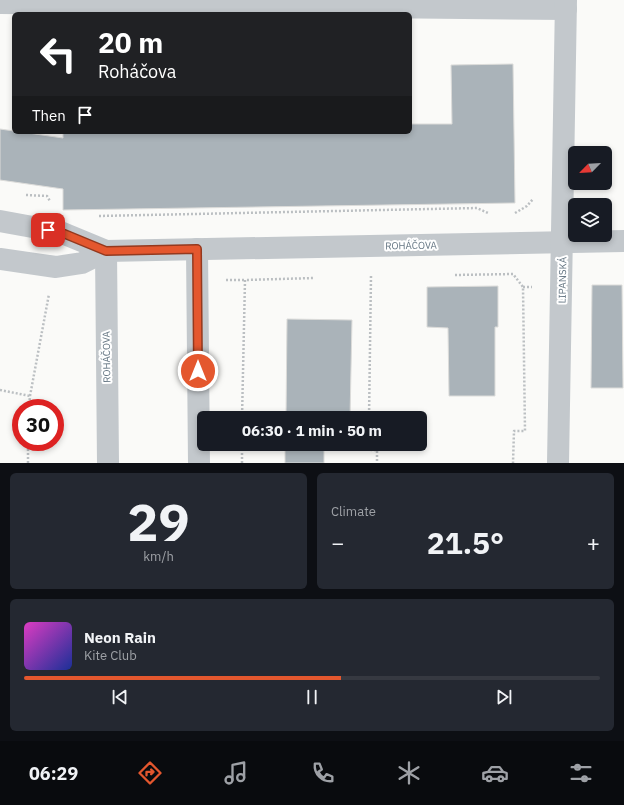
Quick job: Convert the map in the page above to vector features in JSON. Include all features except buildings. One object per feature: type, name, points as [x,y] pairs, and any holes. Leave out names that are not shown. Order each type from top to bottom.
[{"type":"street","points":[[0,3],[566,4]]},
{"type":"street","name":"LIPANSKÁ","points":[[558,463],[566,4]]},
{"type":"street","name":"ROHÁČOVA","points":[[0,221],[60,232],[106,251],[624,241]]},
{"type":"street","points":[[197,249],[199,463]]},
{"type":"street","name":"ROHÁČOVA","points":[[0,259],[56,267],[82,263],[106,251]]},
{"type":"street","name":"ROHÁČOVA","points":[[106,251],[108,463]]},
{"type":"path","points":[[47,196],[54,207]]},
{"type":"path","points":[[513,214],[527,206],[534,197]]},
{"type":"path","points":[[94,216],[477,208],[490,214]]},
{"type":"path","points":[[447,275],[513,274],[523,287],[525,430],[514,431],[513,463]]},
{"type":"path","points":[[364,276],[379,276]]},
{"type":"path","points":[[369,411],[371,276]]},
{"type":"path","points":[[242,411],[245,280],[316,278]]},
{"type":"path","points":[[30,399],[50,289]]},
{"type":"path","points":[[0,390],[30,396]]},
{"type":"path","points":[[28,451],[28,463]]},
{"type":"path","points":[[242,451],[242,463]]},
{"type":"path","points":[[377,451],[377,463]]},
{"type":"route","points":[[48,230],[60,232],[106,251],[197,249],[198,371]]}]
